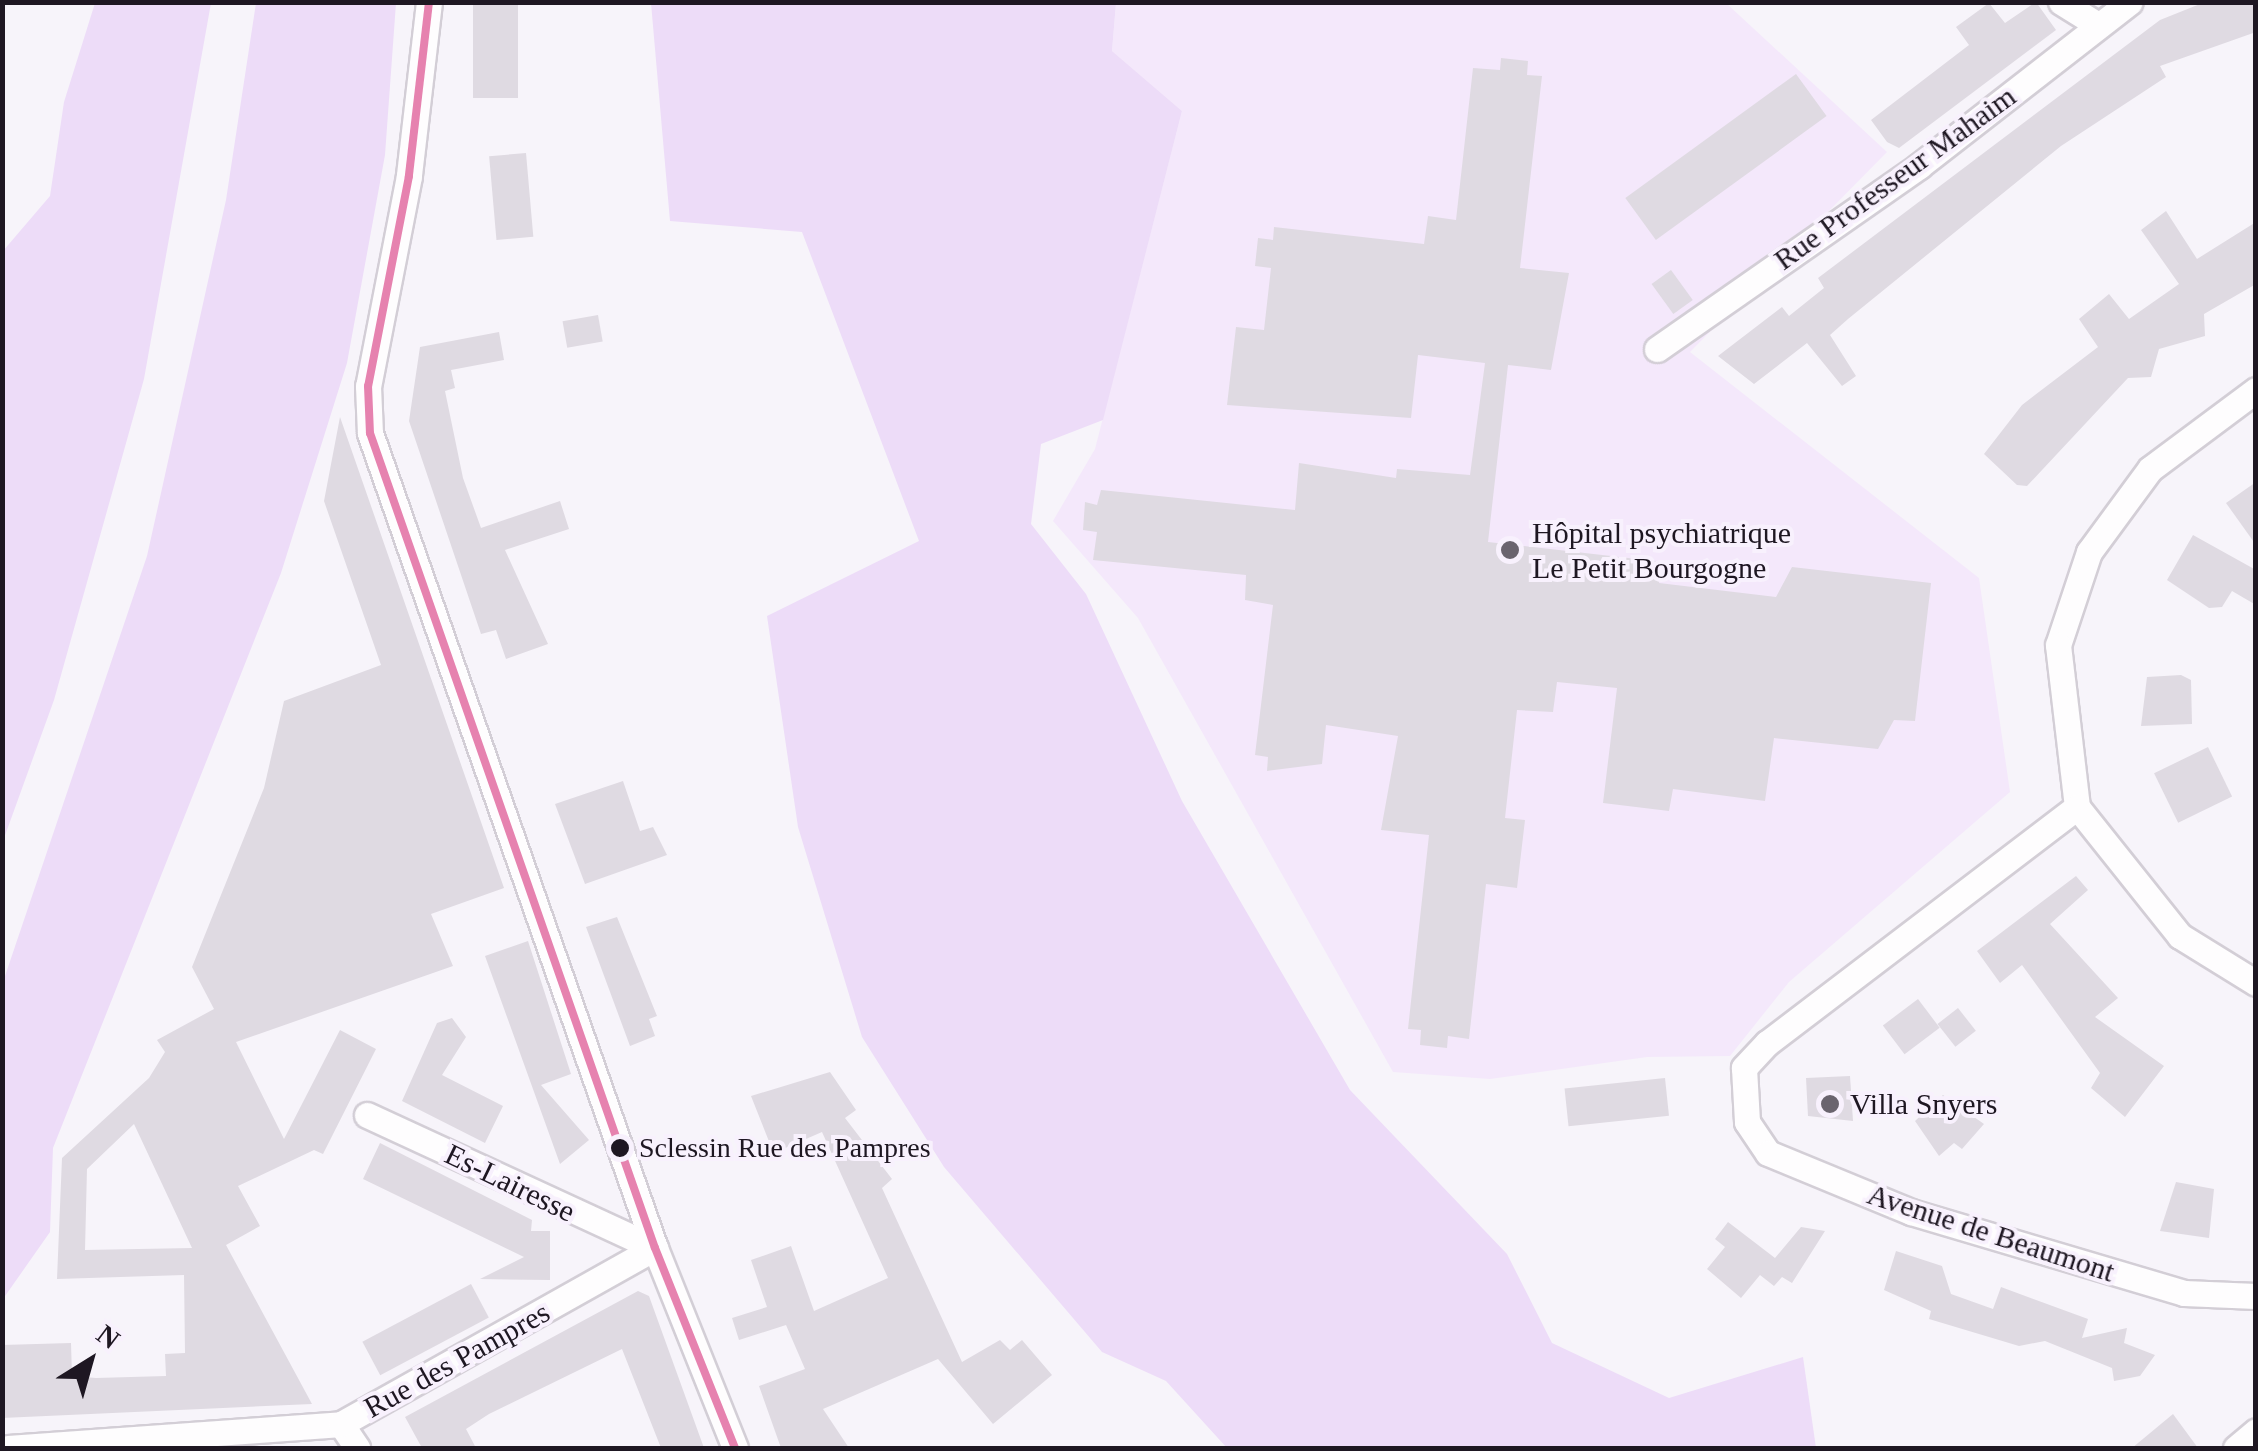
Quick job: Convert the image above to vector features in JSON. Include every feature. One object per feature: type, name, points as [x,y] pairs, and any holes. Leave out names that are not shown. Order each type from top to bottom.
[{"type":"street","points":[[429,2],[410,176],[368,386],[370,433],[654,1248],[735,1448]]},
{"type":"street","points":[[2061,2],[2098,25]]},
{"type":"street","name":"Rue Professeur Mahaim","points":[[1657,349],[1919,166],[2130,2]]},
{"type":"street","points":[[2256,390],[2150,469],[2088,552],[2058,645],[2077,807],[2128,882],[2201,956],[2256,984]]},
{"type":"street","name":"Avenue de Beaumont","points":[[2077,807],[1767,1043],[1744,1068],[1747,1122],[1768,1153],[1912,1212],[2184,1293],[2256,1296]]},
{"type":"street","name":"Es-Lairesse","points":[[367,1115],[654,1248]]},
{"type":"street","name":"Rue des Pampres","points":[[8,1448],[69,1447],[342,1424],[654,1248]]},
{"type":"street","points":[[342,1424],[358,1448]]},
{"type":"street","points":[[2236,1448],[2256,1431]]},
{"type":"shaded area","points":[[95,3],[211,3],[144,379],[54,700],[3,841],[3,251],[50,196],[64,102]]},
{"type":"shaded area","points":[[256,3],[396,3],[385,155],[347,363],[281,573],[53,1148],[50,1232],[3,1299],[3,982],[147,556],[226,200]]},
{"type":"shaded area","points":[[651,3],[1116,3],[1112,51],[1182,111],[1103,420],[1041,444],[1031,524],[1086,594],[1182,801],[1350,1090],[1507,1254],[1552,1343],[1669,1398],[1803,1357],[1816,1448],[1227,1448],[1166,1381],[1102,1352],[944,1167],[862,1037],[798,827],[767,616],[919,541],[802,232],[670,221]]},
{"type":"shaded area","name":"Hôpital psychiatrique Le Petit Bourgogne","points":[[1116,3],[1726,3],[1887,152],[1690,352],[1979,578],[2010,792],[1789,982],[1730,1056],[1647,1057],[1490,1079],[1393,1072],[1138,618],[1053,521],[1095,449],[1182,111],[1112,51]]},
{"type":"building","points":[[473,2],[518,2],[518,98],[473,98]]},
{"type":"building","points":[[2036,2],[2056,30],[1899,148],[1887,142],[1871,120],[1969,45],[1956,27],[1989,3],[2005,23]]},
{"type":"building","points":[[2205,2],[2256,2],[2256,32],[2160,66],[2166,77],[2061,146],[1848,319],[1830,335],[1856,376],[1842,386],[1807,343],[1754,384],[1718,356],[1782,307],[1789,316],[1824,288],[1818,278],[2160,20]]},
{"type":"building","points":[[1501,58],[1528,61],[1527,75],[1542,76],[1520,268],[1569,273],[1551,370],[1508,365],[1488,542],[1663,562],[1659,583],[1776,597],[1792,567],[1931,583],[1915,721],[1894,720],[1878,749],[1774,738],[1765,801],[1673,789],[1669,811],[1603,803],[1617,688],[1557,682],[1553,712],[1517,710],[1505,818],[1525,820],[1517,888],[1486,884],[1469,1039],[1448,1036],[1447,1048],[1420,1045],[1421,1030],[1408,1029],[1429,835],[1381,830],[1398,736],[1326,725],[1322,764],[1267,771],[1268,757],[1255,755],[1273,605],[1245,600],[1246,575],[1093,560],[1097,532],[1083,530],[1085,502],[1097,505],[1101,490],[1295,510],[1299,463],[1396,478],[1397,469],[1470,475],[1485,363],[1418,355],[1411,418],[1227,405],[1236,327],[1264,330],[1271,268],[1255,266],[1258,238],[1273,240],[1274,227],[1424,244],[1428,216],[1456,220],[1473,68],[1500,70]]},
{"type":"building","points":[[1796,74],[1827,116],[1656,240],[1625,198]]},
{"type":"building","points":[[526,153],[533,237],[496,240],[489,156]]},
{"type":"building","points":[[2166,211],[2197,259],[2256,222],[2256,284],[2204,314],[2205,336],[2159,349],[2151,377],[2128,378],[2027,486],[2017,485],[1984,454],[2022,405],[2098,347],[2079,319],[2109,294],[2129,319],[2179,284],[2141,230]]},
{"type":"building","points":[[1671,270],[1693,300],[1673,314],[1652,284]]},
{"type":"building","points":[[598,315],[603,342],[567,348],[563,321]]},
{"type":"building","points":[[499,332],[504,360],[451,370],[455,388],[445,391],[463,478],[481,528],[560,501],[569,529],[505,550],[548,644],[506,659],[496,630],[481,634],[409,421],[420,347]]},
{"type":"building","points":[[340,417],[504,888],[431,914],[453,966],[236,1042],[284,1139],[340,1030],[376,1049],[323,1154],[314,1150],[238,1186],[260,1226],[226,1245],[312,1404],[2,1418],[2,1345],[71,1343],[72,1376],[96,1378],[166,1376],[165,1354],[185,1353],[184,1275],[57,1279],[62,1158],[149,1078],[165,1052],[157,1040],[214,1009],[192,967],[264,788],[284,701],[381,665],[324,501]],"holes":[[[134,1124],[192,1248],[85,1250],[87,1169]]]},
{"type":"building","points":[[2256,482],[2256,545],[2226,503]]},
{"type":"building","points":[[2193,535],[2256,570],[2256,605],[2232,591],[2222,607],[2209,608],[2167,580]]},
{"type":"building","points":[[2181,675],[2191,680],[2192,724],[2141,726],[2147,677]]},
{"type":"building","points":[[2208,747],[2232,796],[2178,823],[2154,773]]},
{"type":"building","points":[[623,781],[640,831],[653,827],[667,855],[585,884],[555,804]]},
{"type":"building","points":[[2076,876],[2088,890],[2050,924],[2118,998],[2095,1017],[2164,1066],[2125,1117],[2091,1088],[2100,1073],[2022,965],[2000,983],[1977,951]]},
{"type":"building","points":[[617,917],[657,1016],[649,1019],[655,1036],[630,1046],[586,927]]},
{"type":"building","points":[[528,941],[571,1074],[541,1085],[589,1140],[560,1164],[485,956]]},
{"type":"building","points":[[1918,999],[1940,1028],[1905,1054],[1883,1025]]},
{"type":"building","points":[[1958,1008],[1976,1031],[1955,1047],[1938,1024]]},
{"type":"building","points":[[452,1018],[466,1037],[442,1075],[503,1106],[485,1143],[402,1101],[437,1023]]},
{"type":"building","points":[[830,1072],[856,1110],[845,1118],[892,1179],[882,1188],[962,1362],[1000,1340],[1010,1350],[1022,1340],[1052,1375],[993,1424],[938,1359],[823,1409],[849,1448],[781,1448],[759,1386],[805,1369],[786,1325],[739,1340],[732,1318],[767,1307],[751,1260],[791,1246],[814,1311],[888,1278],[822,1132],[783,1149],[780,1140],[770,1144],[751,1096]]},
{"type":"building","name":"Villa Snyers","points":[[1850,1076],[1853,1121],[1808,1116],[1806,1078]]},
{"type":"building","points":[[1665,1078],[1669,1116],[1569,1126],[1565,1089]]},
{"type":"building","points":[[1943,1095],[1984,1124],[1962,1149],[1954,1143],[1939,1156],[1915,1121]]},
{"type":"building","points":[[380,1143],[532,1220],[531,1231],[550,1231],[550,1280],[480,1279],[524,1257],[363,1179]]},
{"type":"building","points":[[2176,1182],[2214,1189],[2209,1238],[2160,1231]]},
{"type":"building","points":[[1728,1222],[1775,1258],[1801,1227],[1825,1231],[1792,1283],[1782,1277],[1774,1286],[1760,1275],[1741,1298],[1707,1269],[1725,1247],[1715,1239]]},
{"type":"building","points":[[1896,1251],[1942,1266],[1951,1294],[1993,1309],[2001,1287],[2088,1319],[2082,1338],[2127,1328],[2124,1343],[2155,1355],[2140,1376],[2114,1381],[2112,1368],[2045,1341],[2019,1346],[1929,1319],[1931,1311],[1884,1290]]},
{"type":"building","points":[[471,1284],[489,1318],[380,1375],[362,1342]]},
{"type":"building","points":[[638,1291],[649,1296],[704,1448],[661,1448],[622,1349],[466,1429],[476,1448],[422,1448],[405,1417]]},
{"type":"building","points":[[2173,1414],[2198,1448],[2132,1448]]},
{"type":"transit line","points":[[429,2],[409,176],[368,386],[370,433],[655,1248],[735,1448]]},
{"type":"place","name":"Hôpital psychiatrique Le Petit Bourgogne","points":[[1510,550]]},
{"type":"place","name":"Villa Snyers","points":[[1830,1104]]},
{"type":"place","name":"Sclessin Rue des Pampres","points":[[620,1148]]}]
